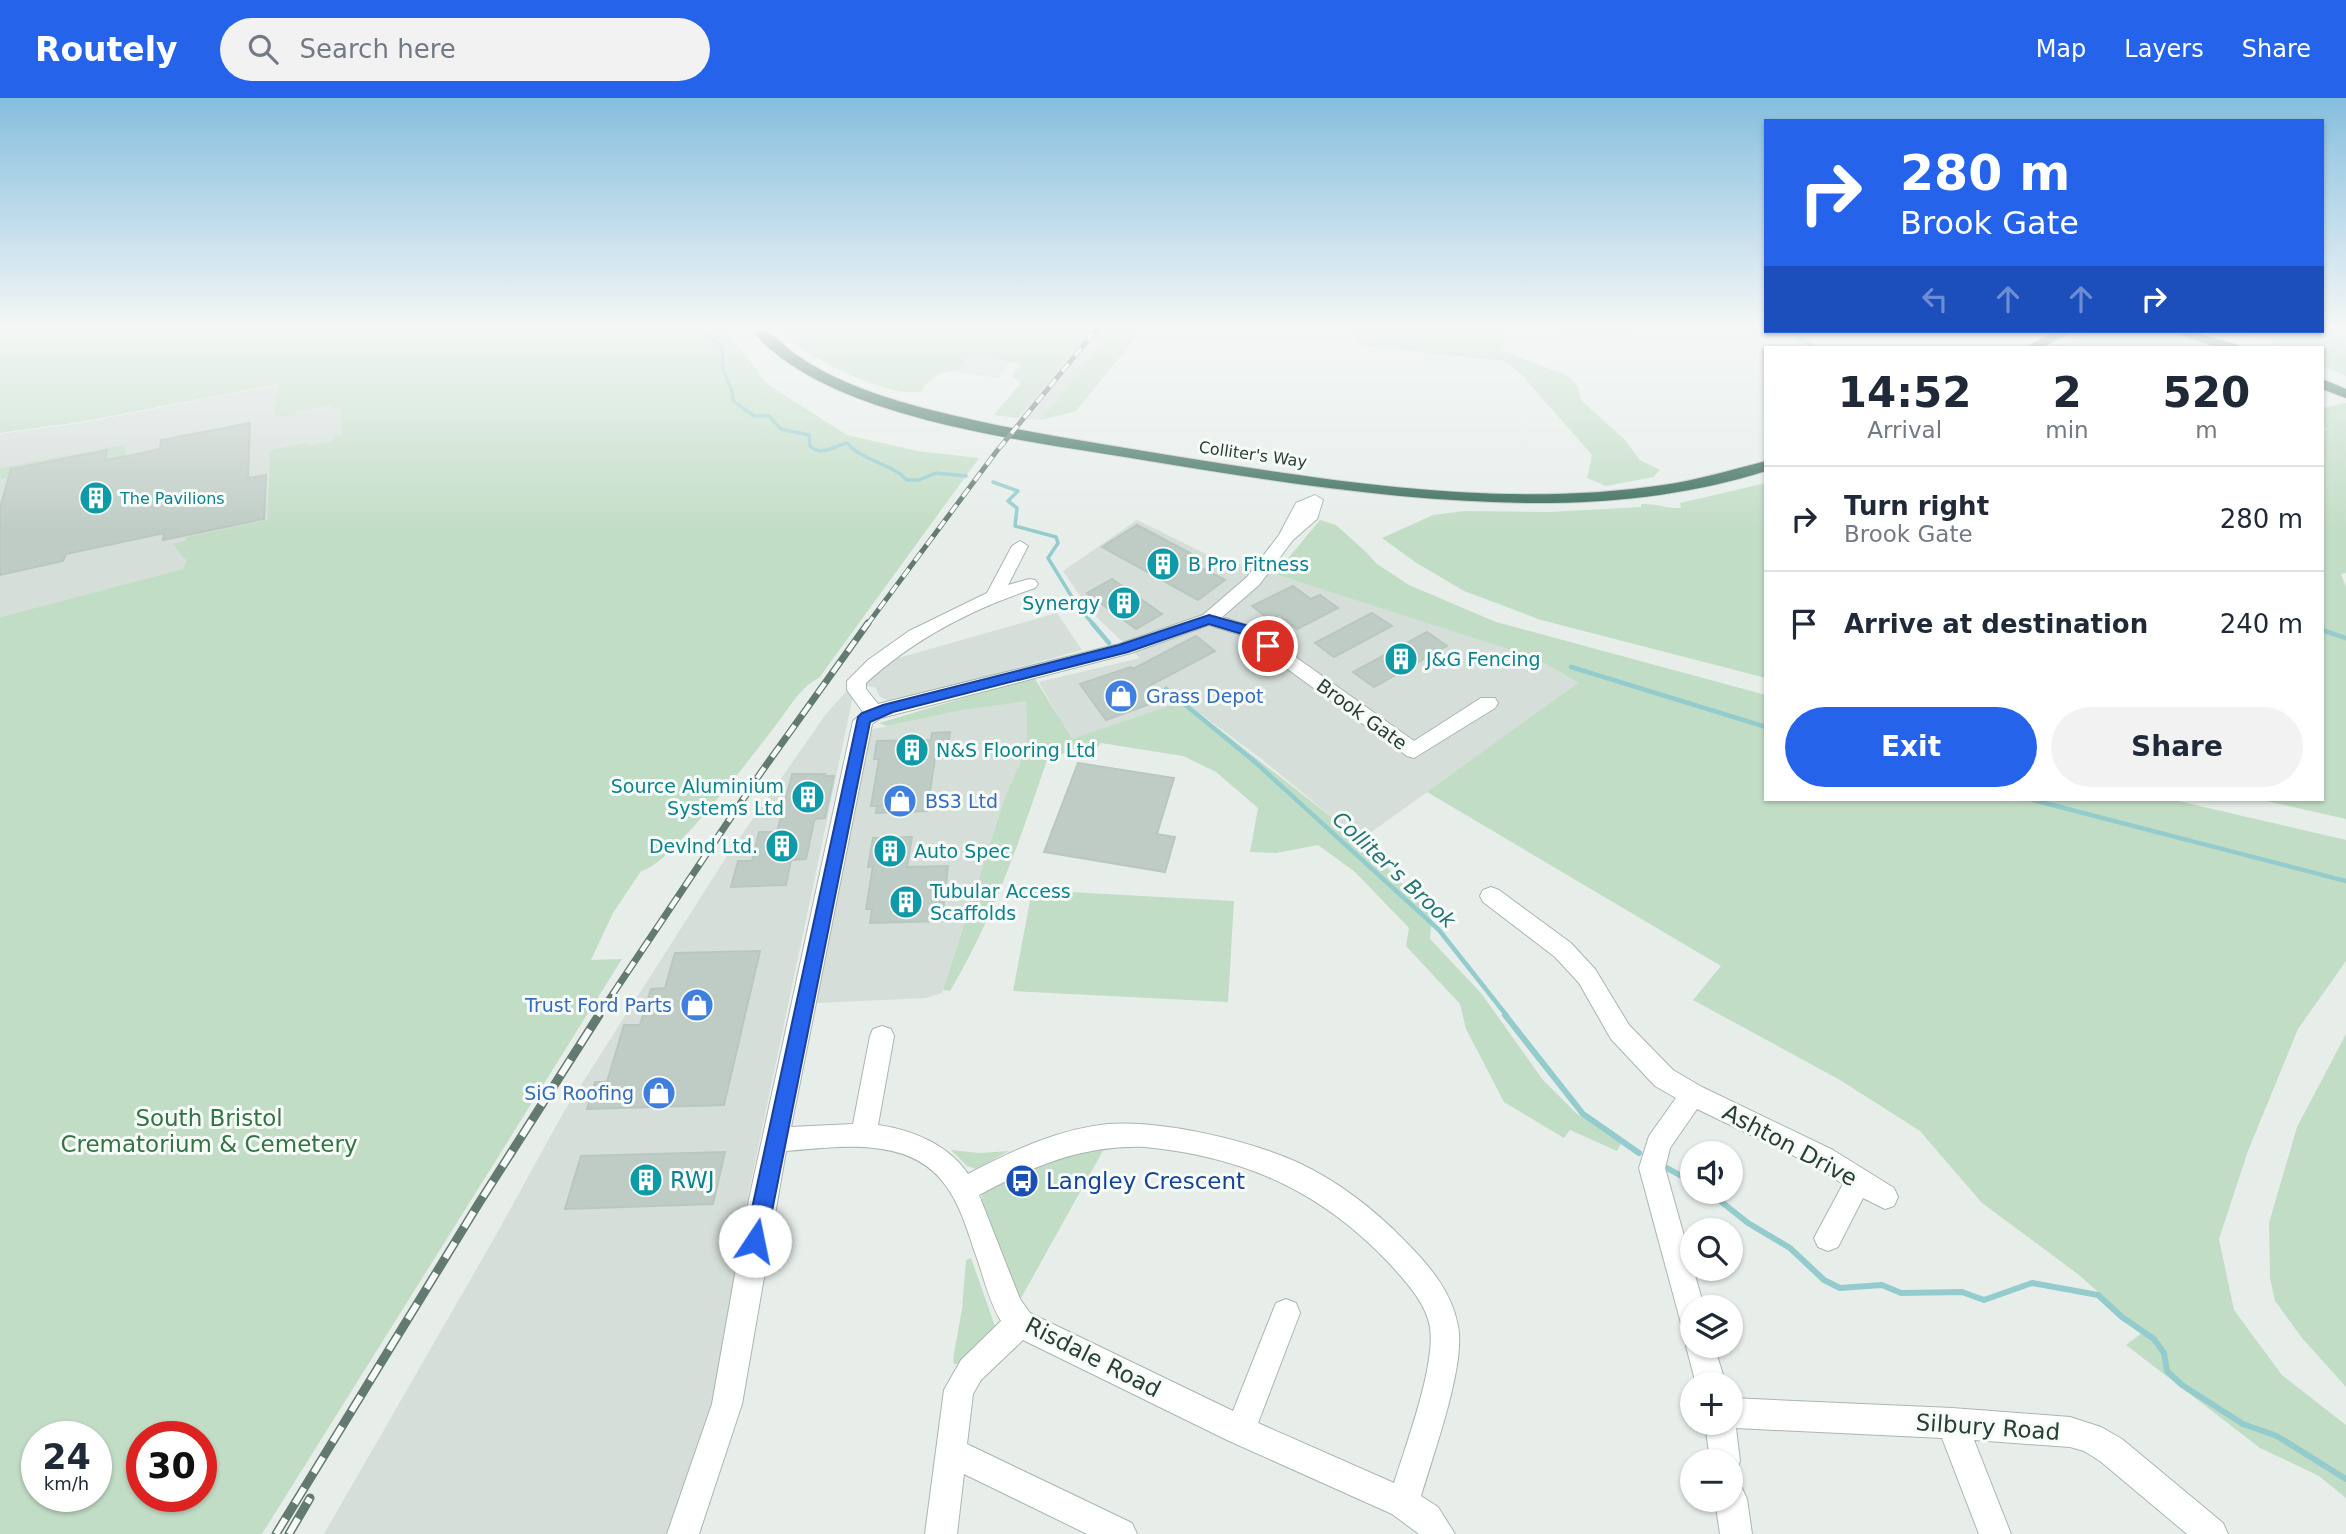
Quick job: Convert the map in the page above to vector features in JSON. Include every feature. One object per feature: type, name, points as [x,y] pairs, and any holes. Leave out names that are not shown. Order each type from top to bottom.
[{"type":"highway","name":"Colliter's Way","points":[[871,396],[929,415],[1198,465],[1464,495],[1553,498],[1654,490],[1714,480],[1764,467]]},
{"type":"street","points":[[683,1534],[727,1404],[759,1218],[863,721],[874,713],[1124,649],[1209,619],[1253,581],[1287,536],[1302,506],[1315,500],[1324,481]]},
{"type":"street","points":[[995,594],[1020,546]]},
{"type":"street","points":[[874,713],[857,690],[856,681],[875,664],[907,640],[995,594],[1029,584]]},
{"type":"street","name":"Brook Gate","points":[[1209,619],[1247,631],[1414,751],[1488,704]]},
{"type":"street","name":"Ashton Drive","points":[[1491,896],[1563,950],[1587,976],[1620,1032],[1636,1052],[1664,1078],[1693,1095],[1824,1158],[1885,1197]]},
{"type":"street","points":[[863,1137],[882,1036]]},
{"type":"street","points":[[1686,1295],[1652,1168],[1658,1144],[1693,1095]]},
{"type":"street","points":[[963,1189],[1047,1150],[1104,1136],[1129,1135],[1168,1138],[1220,1148],[1290,1172],[1335,1199],[1380,1234],[1417,1272],[1437,1306],[1446,1338],[1436,1391],[1403,1503]]},
{"type":"street","name":"Risdale Road","points":[[776,1140],[863,1137],[906,1142],[927,1153],[951,1170],[963,1189],[1009,1308],[1020,1323],[1240,1430],[1403,1503],[1427,1518],[1439,1534]]},
{"type":"street","points":[[1828,1238],[1858,1180]]},
{"type":"street","points":[[1240,1430],[1286,1313]]},
{"type":"street","points":[[941,1534],[954,1412],[963,1380],[1020,1323]]},
{"type":"street","name":"Silbury Road","points":[[1743,1414],[1952,1423],[2070,1432],[2090,1438],[2111,1450],[2212,1534]]},
{"type":"street","points":[[1952,1423],[1994,1534]]},
{"type":"street","points":[[949,1455],[969,1460],[1121,1534]]},
{"type":"street","points":[[1733,1512],[1736,1534]]},
{"type":"shaded area","points":[[219,396],[376,396],[388,489],[334,515],[191,544],[183,569],[0,617],[0,434],[81,423]]},
{"type":"shaded area","points":[[1036,396],[1060,396],[1041,420],[1017,418]]},
{"type":"shaded area","points":[[1137,520],[1208,555],[1537,658],[1579,684],[1360,840],[1259,757],[1183,701],[1071,740],[1039,682],[1140,658],[1091,612],[1063,571]]},
{"type":"shaded area","points":[[1057,613],[1082,650],[892,702],[880,697],[875,687],[863,685],[877,664]]},
{"type":"shaded area","points":[[847,691],[853,696],[741,1229],[718,1404],[670,1534],[324,1534],[562,1115],[727,856],[826,714]]},
{"type":"shaded area","points":[[1026,700],[1027,747],[1005,797],[942,993],[926,998],[817,1003],[813,996],[869,730]]},
{"type":"green space","points":[[0,396],[215,396],[80,422],[0,433]]},
{"type":"green space","name":"South Bristol Crematorium & Cemetery","points":[[276,396],[786,396],[847,435],[917,451],[979,458],[819,678],[801,692],[690,830],[654,865],[641,871],[613,913],[591,960],[622,959],[262,1534],[0,1534],[0,617],[183,569],[187,558],[183,558],[173,544],[185,541],[187,537],[268,520],[270,450],[333,441],[334,437],[342,435],[341,408],[333,409],[333,404],[297,411],[296,415],[274,414]]},
{"type":"green space","points":[[1010,396],[1036,396],[1017,418],[994,415]]},
{"type":"green space","points":[[1060,396],[1088,396],[1076,411],[1041,420]]},
{"type":"green space","points":[[1540,396],[1580,396],[1581,400],[1625,440],[1640,460],[1660,470],[1653,477],[1606,486],[1587,478],[1592,455]]},
{"type":"green space","points":[[2346,403],[2346,573],[2341,574],[2346,587],[2346,819],[2266,801],[2324,801],[2324,431],[2328,430],[2324,427],[2324,408]]},
{"type":"green space","points":[[124,445],[126,456],[104,467],[107,450],[12,469],[9,477],[0,479],[0,468]]},
{"type":"green space","points":[[1764,483],[1764,677],[1541,620],[1464,591],[1415,562],[1382,538],[1433,515],[1464,511],[1548,512],[1641,507],[1641,504],[1681,508],[1680,503]]},
{"type":"green space","points":[[1320,520],[1336,525],[1377,564],[1409,585],[1496,622],[1764,694],[1764,801],[2178,801],[2346,840],[2346,961],[2298,1029],[2248,1151],[2219,1239],[2234,1310],[2282,1375],[2346,1425],[2346,1498],[2319,1476],[2260,1448],[2126,1345],[2143,1332],[2079,1275],[1982,1203],[1920,1131],[1840,1080],[1693,1000],[1721,966],[1427,792],[1578,683],[1536,658],[1275,574]]},
{"type":"green space","points":[[1034,677],[1072,739],[1183,701],[1367,845],[1432,917],[1430,939],[1481,993],[1543,1080],[1576,1113],[1621,1144],[1617,1151],[1570,1130],[1564,1138],[1504,1102],[1466,1029],[1460,1004],[1406,946],[1409,928],[1355,872],[1318,845],[1276,853],[1250,852],[1258,808],[1216,772],[1183,756],[1101,743],[1096,749],[1074,749],[1047,760],[1016,849],[980,936],[950,991],[943,990],[1005,797],[1027,747],[1026,701],[963,710],[887,726],[879,723]]},
{"type":"green space","points":[[1032,890],[1234,901],[1228,1002],[1013,991]]},
{"type":"green space","points":[[2346,1034],[2346,1387],[2302,1338],[2275,1301],[2270,1278],[2269,1223],[2297,1127]]},
{"type":"green space","points":[[1104,1149],[1021,1298],[1019,1297],[982,1204],[982,1193],[1008,1177],[1040,1163],[1073,1153]]},
{"type":"green space","points":[[951,1150],[979,1153],[1009,1151],[976,1169],[967,1166]]},
{"type":"green space","points":[[971,1258],[995,1326],[958,1364],[954,1364],[966,1260]]},
{"type":"building","name":"The Pavilions","points":[[250,423],[248,478],[266,475],[264,519],[163,540],[164,533],[66,554],[63,561],[0,575],[0,508],[11,469],[107,450],[105,460],[133,455],[160,449],[161,440]]},
{"type":"building","name":"B Pro Fitness","points":[[1137,525],[1190,553],[1183,558],[1225,580],[1198,600],[1102,547]]},
{"type":"building","name":"Synergy","points":[[1112,579],[1162,614],[1136,629],[1087,593]]},
{"type":"building","points":[[1293,586],[1311,599],[1320,595],[1338,608],[1297,629],[1279,615],[1270,620],[1252,606]]},
{"type":"building","points":[[1372,613],[1392,626],[1334,657],[1315,643]]},
{"type":"building","name":"J&G Fencing","points":[[1427,632],[1447,646],[1374,687],[1353,672]]},
{"type":"building","points":[[1196,636],[1215,651],[1147,687],[1158,701],[1106,720],[1080,684],[1131,667],[1133,669]]},
{"type":"building","points":[[950,732],[947,758],[935,758],[927,811],[876,813],[877,806],[871,806],[879,759],[874,759],[877,741],[931,740],[932,733]]},
{"type":"building","points":[[1078,763],[1174,778],[1157,834],[1175,837],[1165,872],[1044,852]]},
{"type":"building","points":[[792,774],[834,776],[825,818],[814,821],[806,859],[791,860],[786,885],[731,887],[738,861],[752,861],[759,832],[777,832]]},
{"type":"building","points":[[912,837],[907,867],[948,866],[942,921],[870,923],[872,909],[866,909],[873,866],[868,867],[873,838]]},
{"type":"building","name":"Trust Ford Parts","points":[[760,951],[724,1105],[587,1109],[595,1082],[607,1082],[624,1025],[640,1025],[651,989],[665,988],[675,953]]},
{"type":"building","name":"RWJ","points":[[725,1152],[713,1204],[565,1209],[581,1156]]},
{"type":"waterway","name":"Colliter's Brook","points":[[733,396],[733,401],[754,416],[769,416],[781,429],[809,435],[810,446],[819,451],[847,443],[907,480],[919,480],[936,473],[966,476]]},
{"type":"waterway","name":"Colliter's Brook","points":[[993,482],[1018,491],[1008,501],[1017,508],[1015,526],[1056,537],[1058,543],[1048,558],[1078,607],[1094,625]]},
{"type":"waterway","name":"Colliter's Brook","points":[[1092,623],[1109,643]]},
{"type":"waterway","points":[[2324,631],[2346,638]]},
{"type":"waterway","points":[[1571,667],[1764,726]]},
{"type":"waterway","name":"Colliter's Brook","points":[[1166,689],[1255,762],[1439,930],[1507,1016]]},
{"type":"waterway","points":[[2037,801],[2346,881]]},
{"type":"waterway","name":"Colliter's Brook","points":[[1505,1015],[1583,1114],[1639,1153]]},
{"type":"waterway","name":"Colliter's Brook","points":[[1667,1168],[1680,1175]]},
{"type":"waterway","name":"Colliter's Brook","points":[[1724,1204],[1748,1223],[1790,1248],[1824,1280],[1840,1288],[1882,1285],[1901,1293],[1962,1292],[1984,1300],[2032,1283],[2098,1295],[2122,1317],[2154,1339],[2164,1353],[2167,1371],[2182,1385],[2243,1424],[2277,1436],[2346,1479]]},
{"type":"railway","points":[[867,625],[996,452],[1042,396]]},
{"type":"railway","points":[[598,1016],[762,771],[868,623]]},
{"type":"railway","points":[[276,1534],[479,1203],[599,1015]]},
{"type":"railway","points":[[289,1534],[310,1498]]},
{"type":"place","name":"The Pavilions","points":[[96,498]]},
{"type":"place","name":"B Pro Fitness","points":[[1163,564]]},
{"type":"place","name":"Synergy","points":[[1124,603]]},
{"type":"place","name":"J&G Fencing","points":[[1401,659]]},
{"type":"place","name":"Grass Depot","points":[[1121,696]]},
{"type":"place","name":"N&S Flooring Ltd","points":[[912,750]]},
{"type":"place","name":"Source Aluminium Systems Ltd","points":[[808,797]]},
{"type":"place","name":"BS3 Ltd","points":[[900,801]]},
{"type":"place","name":"Devlnd Ltd.","points":[[782,846]]},
{"type":"place","name":"Auto Spec","points":[[890,851]]},
{"type":"place","name":"Tubular Access Scaffolds","points":[[906,902]]},
{"type":"place","name":"Trust Ford Parts","points":[[697,1005]]},
{"type":"place","name":"SiG Roofing","points":[[659,1093]]},
{"type":"place","name":"RWJ","points":[[646,1180]]},
{"type":"place","name":"Langley Crescent","points":[[1022,1181]]},
{"type":"route","points":[[755,1241],[863,721],[867,716],[888,708],[1124,649],[1209,619],[1247,631],[1268,646]]}]
